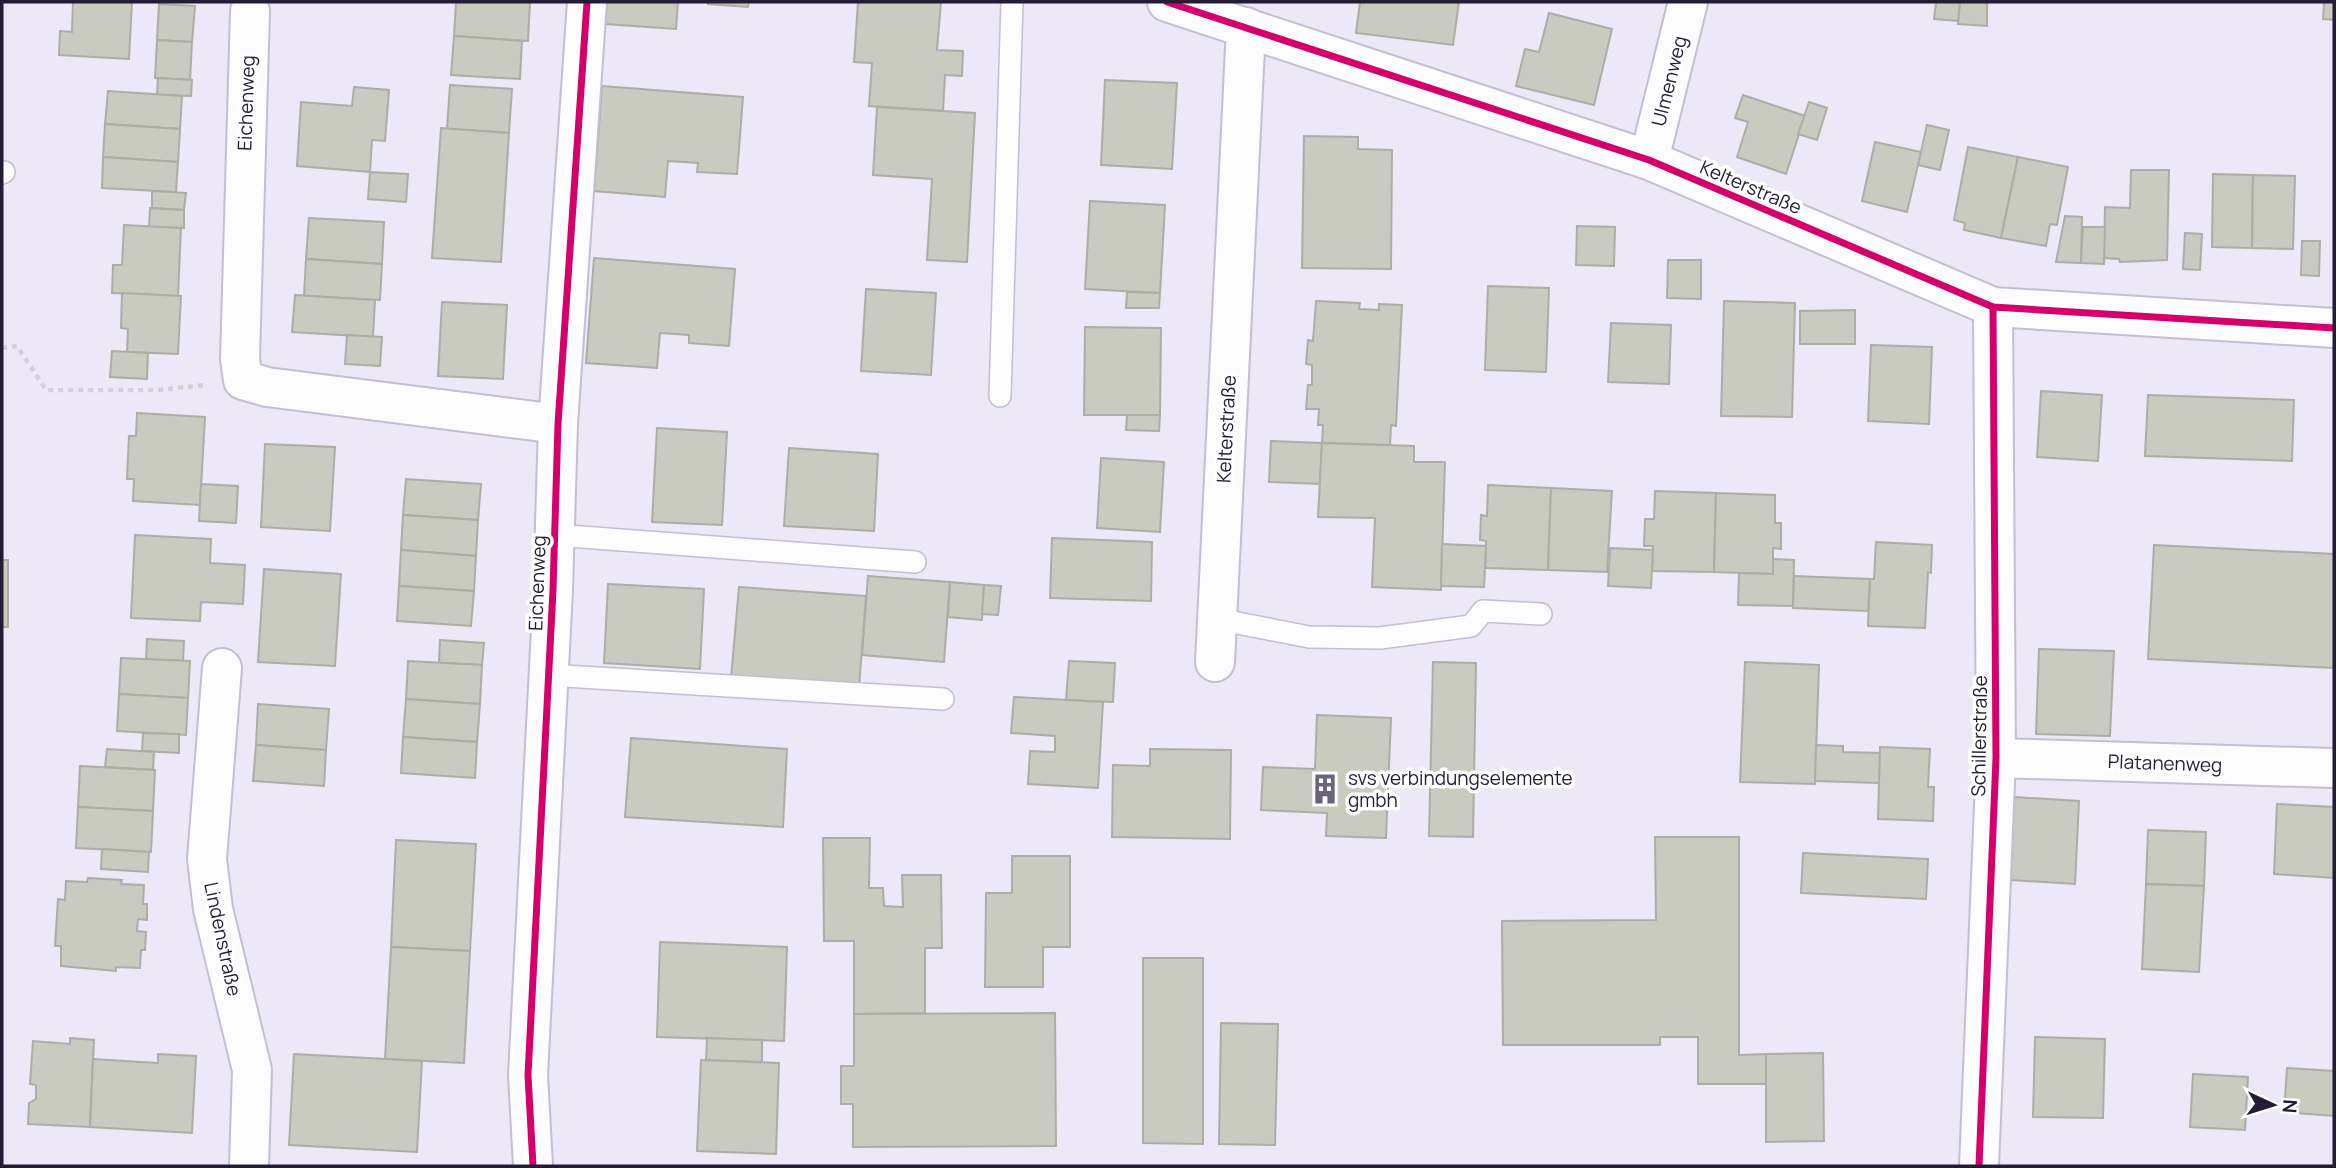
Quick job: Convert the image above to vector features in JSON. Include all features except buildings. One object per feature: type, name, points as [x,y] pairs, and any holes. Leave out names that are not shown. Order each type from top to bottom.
[{"type":"street","name":"Eichenweg","points":[[533,1166],[528,1075],[555,535],[558,424],[587,2]]},
{"type":"street","name":"Kelterstraße","points":[[1167,2],[1649,160],[1993,307],[2334,328]]},
{"type":"street","name":"Ulmenweg","points":[[1649,160],[1688,2]]},
{"type":"street","name":"Eichenweg","points":[[243,380],[240,345],[250,11]]},
{"type":"street","name":"Kelterstraße","points":[[1215,662],[1246,27]]},
{"type":"street","name":"Schillerstraße","points":[[1979,1166],[1996,758],[1993,307]]},
{"type":"street","points":[[243,380],[267,387],[558,424]]},
{"type":"street","name":"Lindenstraße","points":[[222,667],[207,859],[213,909],[252,1070],[249,1166]]},
{"type":"street","name":"Platanenweg","points":[[1996,758],[2334,768]]},
{"type":"lane","points":[[1000,397],[1012,2]]},
{"type":"lane","points":[[555,535],[915,562]]},
{"type":"lane","points":[[1217,619],[1309,637],[1380,638],[1471,626],[1483,611],[1541,614]]},
{"type":"lane","points":[[548,675],[943,699]]},
{"type":"path","points":[[2,348],[17,346],[46,390],[158,390],[243,380]]},
{"type":"cycle path","points":[[533,1166],[528,1075],[553,590],[558,424],[587,2]]},
{"type":"cycle path","points":[[1167,2],[1649,160],[1993,307],[2334,328]]},
{"type":"cycle path","points":[[1979,1166],[1996,758],[1993,307]]},
{"type":"place","name":"svs verbindungselemente gmbh","points":[[1325,789]]}]
